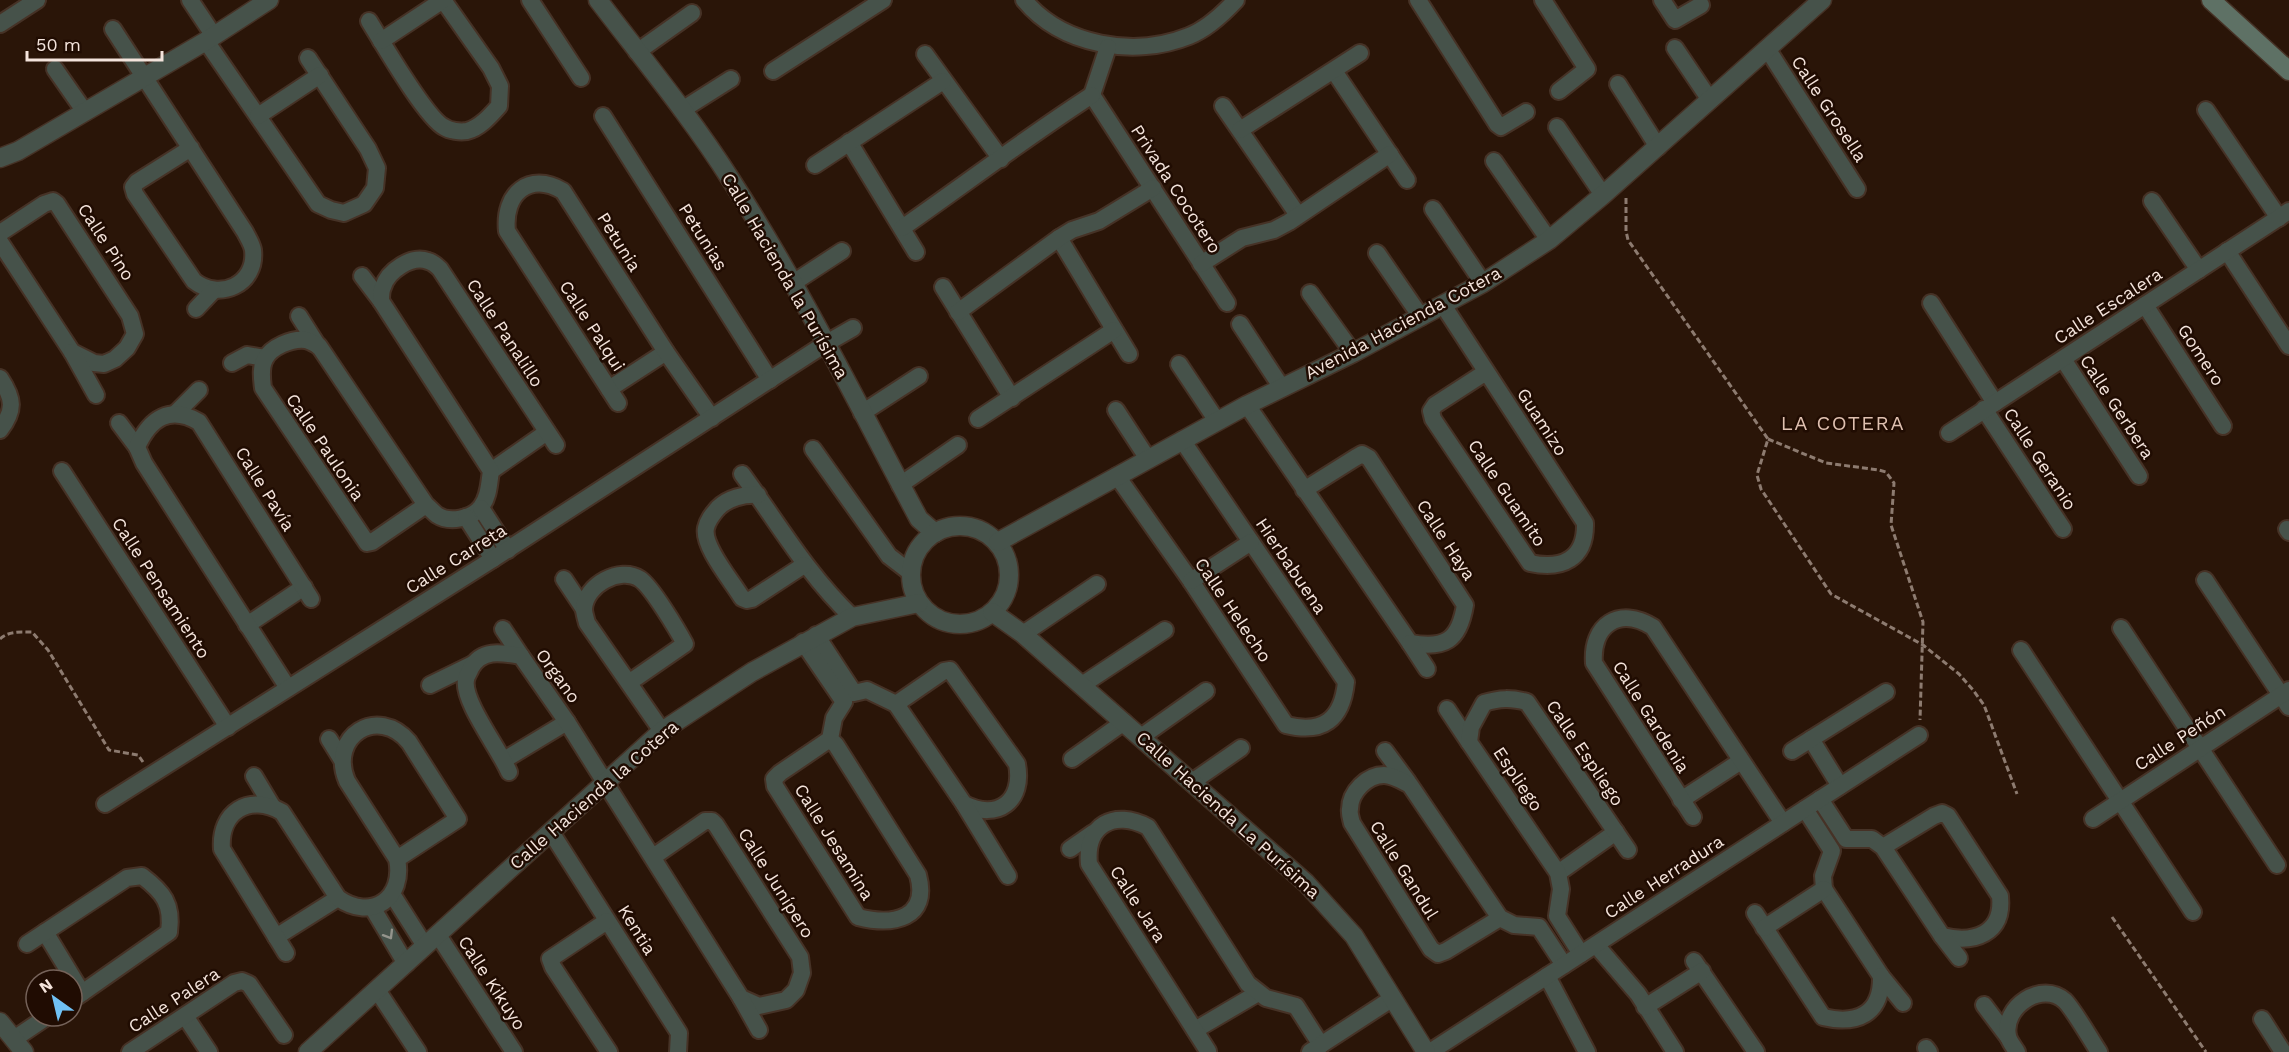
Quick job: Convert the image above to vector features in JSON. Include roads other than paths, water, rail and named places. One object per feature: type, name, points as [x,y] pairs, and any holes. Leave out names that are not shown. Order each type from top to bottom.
[{"type":"main road","points":[[2211,0],[2289,71]]},
{"type":"street","points":[[1,21],[37,0]]},
{"type":"street","points":[[190,0],[210,39],[258,116],[333,226]]},
{"type":"street","points":[[0,158],[18,151],[210,39],[269,0]]},
{"type":"street","points":[[369,21],[381,40],[429,114],[443,127],[456,131],[468,131],[487,119],[500,106],[500,86],[491,68],[443,0],[381,40]]},
{"type":"street","points":[[530,0],[580,78]]},
{"type":"street","name":"Calle Hacienda la Purísima","points":[[598,0],[682,110],[731,179],[793,283],[919,519],[934,533]]},
{"type":"street","points":[[773,71],[883,0]]},
{"type":"street","points":[[1024,0],[1033,11],[1070,34],[1108,46],[1151,46],[1190,36],[1223,14],[1236,0]]},
{"type":"street","points":[[1418,0],[1501,127],[1526,112]]},
{"type":"street","points":[[1543,0],[1587,69],[1559,91]]},
{"type":"street","points":[[1662,0],[1675,20],[1701,5]]},
{"type":"street","name":"Avenida Hacienda Cotera","points":[[998,542],[1247,405],[1353,353],[1443,305],[1483,283],[1549,240],[1658,147],[1822,0]]},
{"type":"street","points":[[638,52],[692,13]]},
{"type":"street","points":[[113,29],[245,232],[253,249],[252,266],[243,281],[224,291],[213,291],[201,287],[188,275],[135,194],[133,187],[137,182],[190,148]]},
{"type":"street","points":[[902,228],[1001,159],[1039,129],[1092,95],[1108,46]]},
{"type":"street","points":[[1675,48],[1710,100]]},
{"type":"street","name":"Calle Grosella","points":[[1768,50],[1857,189]]},
{"type":"street","points":[[1240,130],[1360,53]]},
{"type":"street","points":[[925,54],[1001,159]]},
{"type":"street","points":[[308,58],[368,149],[377,168],[375,188],[364,204],[344,213],[318,204]]},
{"type":"street","points":[[55,69],[85,112]]},
{"type":"street","points":[[1334,71],[1407,180]]},
{"type":"street","points":[[258,116],[320,75]]},
{"type":"street","points":[[682,110],[732,80]]},
{"type":"street","points":[[815,165],[944,81]]},
{"type":"street","points":[[1618,84],[1658,147]]},
{"type":"street","name":"Privada Cocotero","points":[[1092,95],[1227,303]]},
{"type":"street","points":[[1223,106],[1298,215]]},
{"type":"street","points":[[2206,110],[2284,215]]},
{"type":"street","name":"Petunias","points":[[603,116],[770,380]]},
{"type":"street","points":[[1557,127],[1603,195]]},
{"type":"street","points":[[849,142],[916,252]]},
{"type":"street","points":[[1201,264],[1242,238],[1274,230],[1390,154]]},
{"type":"street","points":[[1494,161],[1549,240]]},
{"type":"street","name":"Petunia","points":[[521,188],[535,184],[552,184],[563,191],[666,352]]},
{"type":"street","name":"Calle Palqui","points":[[521,188],[510,202],[506,222],[507,231],[614,396],[666,352]]},
{"type":"street","points":[[958,312],[1059,238],[1072,230],[1099,221],[1153,188]]},
{"type":"street","name":"Calle Pino","points":[[0,233],[44,204],[52,201],[57,204],[130,316],[135,334],[127,348],[115,359],[104,364],[94,363],[72,352]]},
{"type":"street","points":[[2152,201],[2199,270]]},
{"type":"street","points":[[1433,209],[1483,283]]},
{"type":"street","name":"Calle Escalera","points":[[1949,433],[2284,215]]},
{"type":"street","points":[[1059,238],[1128,354]]},
{"type":"street","points":[[0,242],[72,352],[96,395]]},
{"type":"street","points":[[793,283],[842,251]]},
{"type":"street","points":[[2228,251],[2289,346]]},
{"type":"street","points":[[1377,253],[1421,317]]},
{"type":"street","name":"Calle Panalillo","points":[[381,301],[382,288],[400,266],[418,260],[428,261],[440,269],[552,439],[491,471]]},
{"type":"street","points":[[299,316],[426,505],[438,516],[453,519],[473,513],[488,493],[491,471],[381,301],[362,276]]},
{"type":"street","points":[[943,287],[1012,398]]},
{"type":"street","points":[[196,309],[213,291]]},
{"type":"street","points":[[1310,293],[1353,353]]},
{"type":"street","name":"Calle Geranio","points":[[1931,303],[2062,529]]},
{"type":"street","name":"Guamizo","points":[[1443,305],[1585,524],[1585,537],[1580,550],[1568,560]]},
{"type":"street","name":"Gomero","points":[[2145,305],[2223,426]]},
{"type":"street","points":[[1240,324],[1281,388]]},
{"type":"street","name":"Calle Carreta","points":[[105,804],[508,550],[853,328]]},
{"type":"street","points":[[978,419],[1114,330]]},
{"type":"street","points":[[232,363],[247,355],[265,358],[280,345],[296,340],[308,340],[319,346]]},
{"type":"street","points":[[666,352],[712,418]]},
{"type":"street","name":"Calle Paulonia","points":[[265,358],[263,388],[367,543],[372,542],[426,505]]},
{"type":"street","name":"Calle Gerbera","points":[[2062,358],[2139,476]]},
{"type":"street","points":[[1179,364],[1217,421]]},
{"type":"street","name":"Calle Guamito","points":[[1486,372],[1435,405],[1431,411],[1433,419],[1530,563],[1555,566],[1568,560]]},
{"type":"street","points":[[862,413],[919,376]]},
{"type":"street","points":[[0,378],[11,399],[10,417],[0,430]]},
{"type":"street","points":[[138,447],[144,434],[158,419],[176,413],[199,390]]},
{"type":"street","points":[[1247,405],[1426,669]]},
{"type":"street","points":[[1116,410],[1148,459]]},
{"type":"street","name":"Calle Pavía","points":[[176,413],[200,422],[308,593],[247,625]]},
{"type":"street","points":[[119,423],[138,447],[144,463],[288,688]]},
{"type":"street","name":"Hierbabuena","points":[[1182,440],[1346,682],[1344,697],[1334,717]]},
{"type":"street","points":[[900,485],[958,445]]},
{"type":"street","points":[[813,449],[889,556],[911,573]]},
{"type":"street","name":"Calle Haya","points":[[1304,490],[1362,454],[1370,458],[1465,605],[1462,624],[1447,642],[1436,645],[1410,643]]},
{"type":"street","name":"Calle Pensamiento","points":[[62,471],[228,727]]},
{"type":"street","points":[[741,474],[758,495],[804,565],[828,595],[852,617]]},
{"type":"street","name":"Calle Helecho","points":[[1117,476],[1191,581],[1286,725],[1303,729],[1316,728],[1334,717]]},
{"type":"street","points":[[758,495],[745,494],[722,504],[710,518],[705,530],[707,544],[742,598],[747,600],[752,598],[804,565]]},
{"type":"street","points":[[473,513],[508,550]]},
{"type":"street","points":[[473,513],[493,559]]},
{"type":"street","points":[[951,526],[968,526],[984,531],[998,542],[1006,555],[1009,579],[1002,601],[980,620],[953,624],[929,613],[920,603],[913,588],[911,573],[914,557],[922,543],[934,533],[951,526]]},
{"type":"street","points":[[1191,581],[1251,542]]},
{"type":"street","points":[[584,609],[590,593],[599,583],[614,577],[632,574],[643,581],[685,644],[630,682]]},
{"type":"street","points":[[564,579],[584,609],[587,623],[662,731]]},
{"type":"street","points":[[2205,580],[2286,697]]},
{"type":"street","points":[[1023,634],[1096,584]]},
{"type":"street","name":"Calle Hacienda la Cotera","points":[[315,1050],[377,990],[662,731],[752,672],[852,617],[920,603]]},
{"type":"street","name":"Calle Hacienda La Purísima","points":[[992,612],[1023,634],[1306,883],[1354,936],[1428,1052]]},
{"type":"street","name":"Calle Gardenia","points":[[1628,618],[1641,620],[1653,627],[1741,761],[1681,800],[1594,663],[1593,649],[1597,635],[1609,622],[1628,618]]},
{"type":"street","points":[[2121,628],[2277,865]]},
{"type":"street","points":[[503,629],[521,656]]},
{"type":"street","points":[[1082,685],[1165,630]]},
{"type":"street","points":[[810,639],[854,693],[867,690],[896,704],[964,804],[1008,876]]},
{"type":"street","points":[[810,639],[844,702],[834,718],[830,739]]},
{"type":"street","points":[[2021,650],[2193,912]]},
{"type":"street","name":"Organo","points":[[477,660],[498,652],[521,656],[567,722],[605,783]]},
{"type":"street","points":[[430,685],[477,660]]},
{"type":"street","points":[[477,660],[465,681],[468,699],[507,766],[567,722]]},
{"type":"street","points":[[896,704],[944,671],[950,670],[1017,764],[1020,780],[1014,797],[1004,807],[976,811],[964,804]]},
{"type":"street","points":[[1141,736],[1206,691]]},
{"type":"street","points":[[1792,751],[1886,692]]},
{"type":"street","name":"Calle Peñón","points":[[2093,819],[2200,748],[2286,697]]},
{"type":"street","name":"Calle Espliego","points":[[1484,703],[1500,699],[1527,702],[1616,832]]},
{"type":"street","name":"Espliego","points":[[1484,703],[1471,727],[1469,742],[1558,873]]},
{"type":"street","points":[[1447,709],[1469,742]]},
{"type":"street","points":[[1072,759],[1124,722]]},
{"type":"street","points":[[286,953],[222,849],[221,838],[224,827],[238,809],[261,804],[272,806],[282,812],[338,898],[348,905],[360,908],[383,901],[398,883],[397,859],[347,781],[342,760],[344,748],[350,738],[359,731],[369,726],[381,725],[392,728],[409,742],[458,819],[397,859]]},
{"type":"street","name":"Calle Herradura","points":[[1428,1052],[1919,735]]},
{"type":"street","points":[[329,739],[342,760]]},
{"type":"street","name":"Calle Jesamina","points":[[830,739],[918,875],[922,891],[914,908],[905,918],[877,922],[858,917],[775,786],[774,779],[780,773],[830,739]]},
{"type":"street","points":[[1811,739],[1840,786]]},
{"type":"street","points":[[1192,782],[1241,748]]},
{"type":"street","points":[[1385,752],[1500,918],[1514,925],[1539,927],[1563,965]]},
{"type":"street","points":[[1741,761],[1783,823]]},
{"type":"street","name":"Calle Gandul","points":[[1410,785],[1383,775],[1366,780],[1349,807],[1352,823],[1359,836],[1431,949],[1438,954],[1446,951],[1500,918]]},
{"type":"street","points":[[254,776],[272,806]]},
{"type":"street","points":[[605,783],[759,1030]]},
{"type":"street","points":[[1820,799],[1846,839],[1872,839],[1883,847],[1959,958]]},
{"type":"street","points":[[1681,800],[1693,817]]},
{"type":"street","points":[[1804,809],[1832,851],[1823,876],[1824,889],[1881,976],[1903,1003]]},
{"type":"street","points":[[1883,847],[1934,816],[1942,813],[1948,816],[2000,896],[2001,909],[1990,929],[1973,939],[1960,941],[1942,936]]},
{"type":"street","points":[[1070,849],[1105,823],[1119,818],[1134,819],[1148,827],[1248,984],[1266,998],[1296,1006],[1316,1049],[1393,998]]},
{"type":"street","name":"Calle Junípero","points":[[652,857],[705,822],[712,821],[800,957],[802,973],[796,990],[786,1000],[759,1006],[741,998]]},
{"type":"street","name":"Kentia","points":[[551,832],[691,1052]]},
{"type":"street","points":[[1581,954],[1557,916],[1561,889],[1558,873],[1616,832],[1628,850]]},
{"type":"street","name":"Calle Jara","points":[[1093,833],[1088,851],[1089,864],[1208,1051]]},
{"type":"street","points":[[27,944],[127,878],[142,876],[160,890],[171,915],[169,932],[84,992]]},
{"type":"street","points":[[1764,928],[1824,889]]},
{"type":"street","points":[[276,938],[338,898]]},
{"type":"street","points":[[383,901],[406,964]]},
{"type":"street","name":"Calle Kikuyo","points":[[383,901],[432,940],[514,1052]]},
{"type":"street","points":[[1755,913],[1823,1017],[1840,1021],[1853,1020],[1871,1009],[1881,990],[1881,976]]},
{"type":"street","points":[[607,921],[550,959],[609,1052]]},
{"type":"street","points":[[45,932],[63,968]]},
{"type":"street","points":[[1596,945],[1638,994],[1675,1052]]},
{"type":"street","points":[[1645,1007],[1698,966],[1756,1052]]},
{"type":"street","points":[[1547,976],[1569,1016],[1579,1049]]},
{"type":"street","name":"Calle Palera","points":[[130,1052],[234,983],[242,981],[249,984],[284,1035]]},
{"type":"street","points":[[377,990],[418,1052]]},
{"type":"street","points":[[1195,1030],[1258,993]]},
{"type":"street","points":[[2008,1037],[2010,1018],[2020,1004],[2034,996],[2048,995],[2065,1001],[2099,1052]]},
{"type":"street","points":[[1984,1005],[2017,1052]]},
{"type":"street","points":[[185,1016],[209,1052]]},
{"type":"street","points":[[2262,1019],[2283,1052]]},
{"type":"street","points":[[0,1022],[19,1046],[36,1028]]},
{"type":"street","points":[[678,1052],[679,1033]]},
{"type":"district","name":"LA COTERA","points":[[1843,423]]}]
